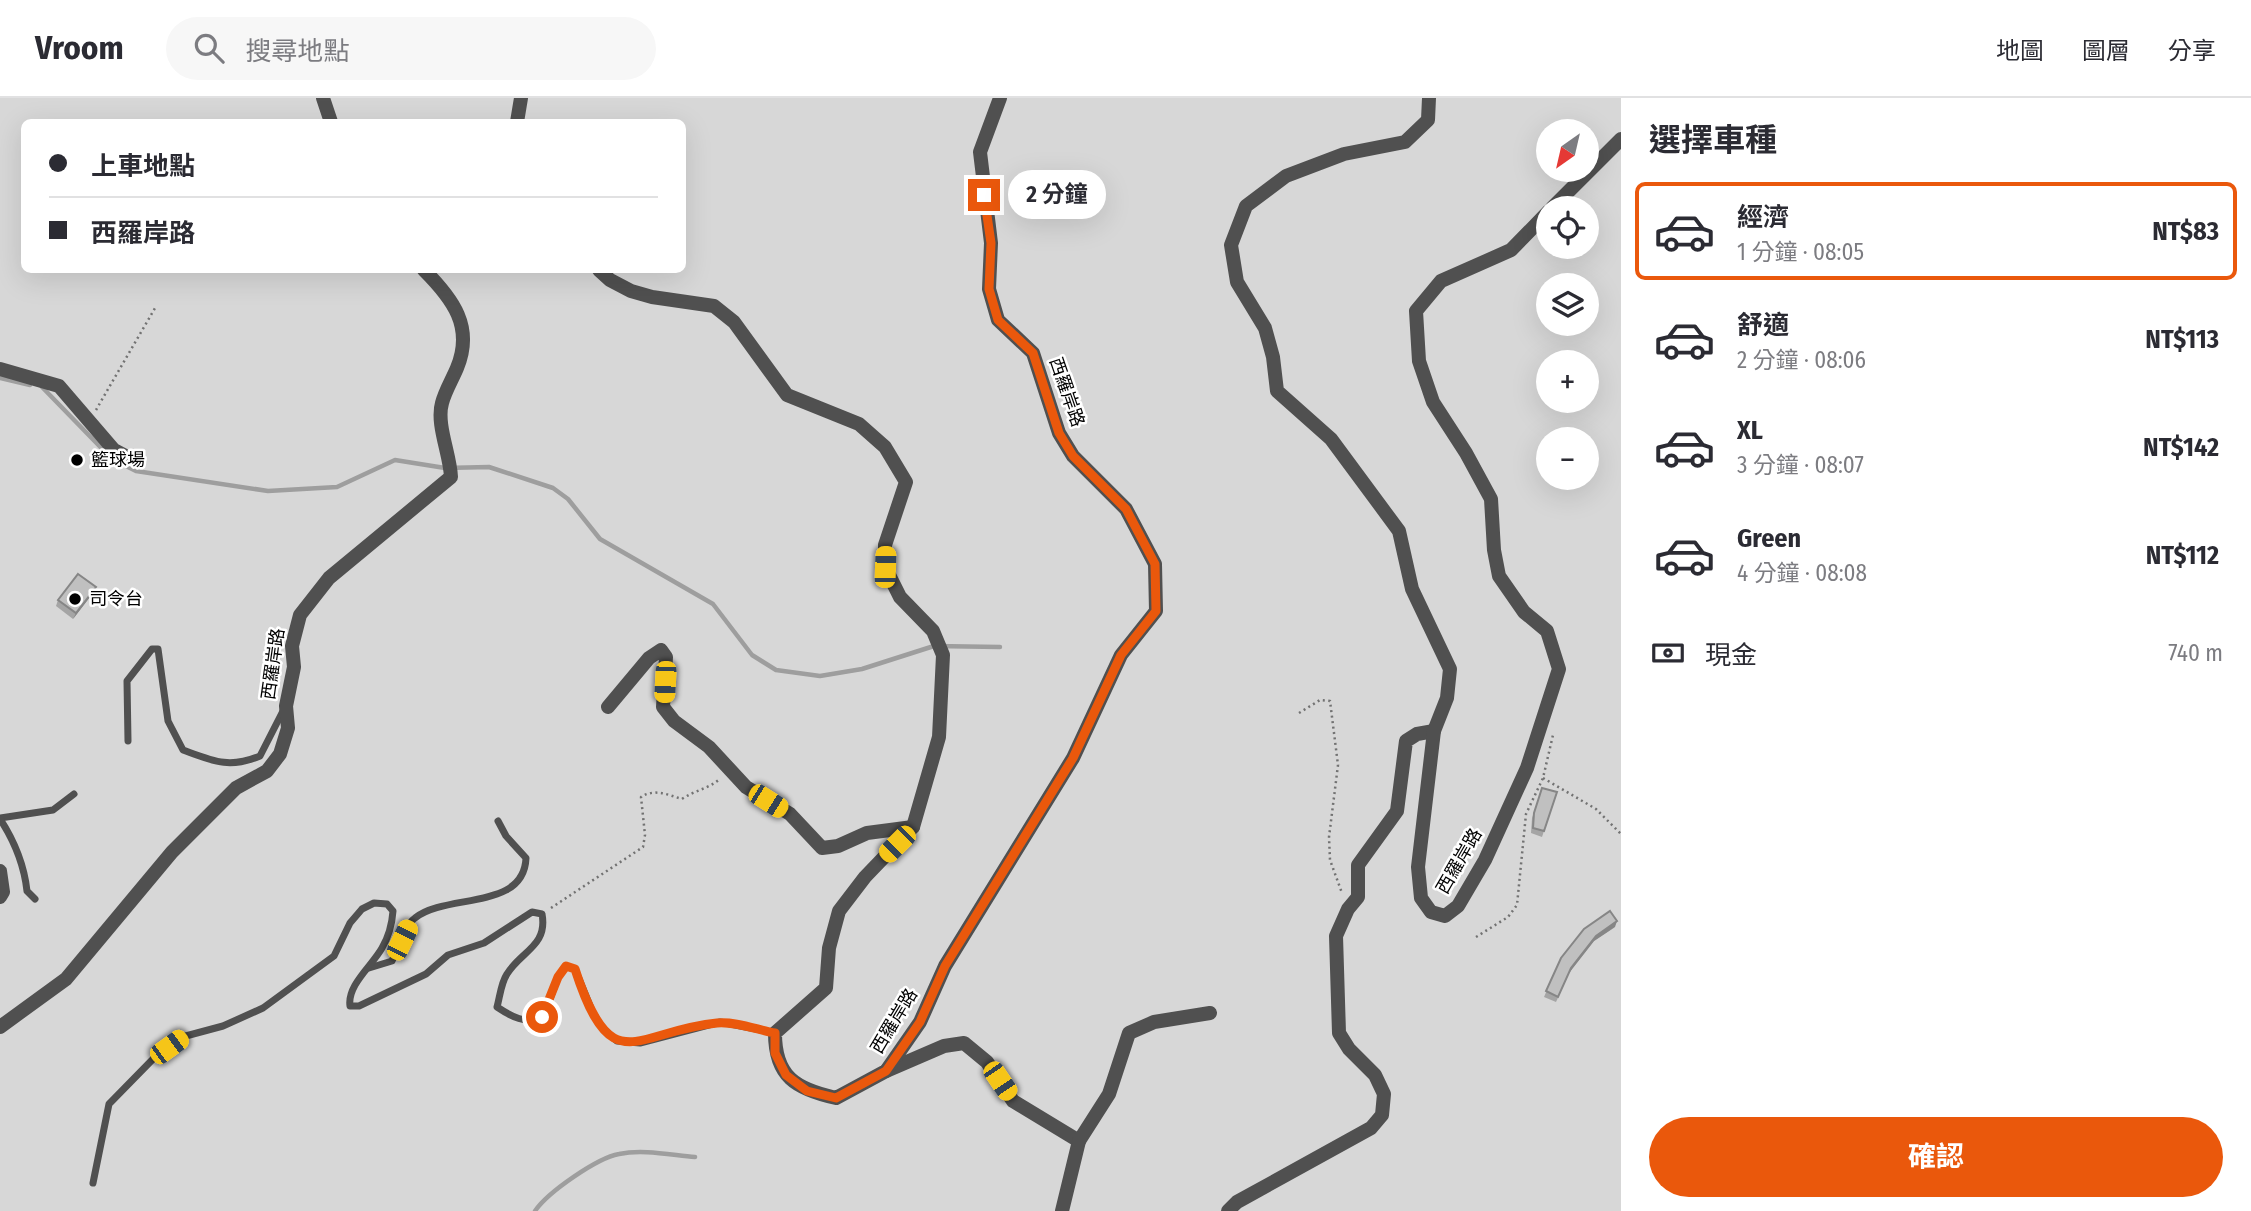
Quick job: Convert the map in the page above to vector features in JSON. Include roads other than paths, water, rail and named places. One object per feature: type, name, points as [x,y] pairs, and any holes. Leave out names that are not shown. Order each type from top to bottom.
[{"type":"street","points":[[323,98],[330,119]]},
{"type":"street","points":[[517,119],[520,98]]},
{"type":"street","name":"西羅岸路","points":[[775,1033],[775,1053],[786,1075],[807,1091],[836,1098],[886,1071],[920,1022],[945,966],[1073,758],[1121,655],[1156,611],[1155,564],[1126,509],[1073,456],[1059,433],[1033,353],[998,320],[989,289],[991,243],[980,152],[1000,98]]},
{"type":"street","name":"西羅岸路","points":[[1429,98],[1428,120],[1405,142],[1344,154],[1286,176],[1246,206],[1231,245],[1237,282],[1265,328],[1273,357],[1277,391],[1331,439],[1399,531],[1412,589],[1450,669],[1447,698],[1434,731],[1418,867],[1420,898],[1431,912],[1446,916],[1458,906],[1485,860],[1527,768],[1559,669],[1547,631],[1524,612],[1499,576],[1494,550],[1491,499],[1466,453],[1433,402],[1419,361],[1416,311],[1441,281],[1511,250],[1536,224]]},
{"type":"street","name":"西羅岸路","points":[[1564,196],[1621,139]]},
{"type":"street","name":"西羅岸路","points":[[0,1027],[66,979],[172,852],[236,788],[267,771],[280,754],[288,728],[286,706],[294,667],[292,646],[300,615],[329,578],[451,477],[441,404],[458,365],[464,341],[463,324],[440,286],[427,273]]},
{"type":"street","points":[[602,273],[631,291],[652,297],[713,306],[734,322],[787,395],[859,424],[885,447],[906,482],[886,545],[885,567],[900,597],[933,631],[943,655],[939,737],[914,827],[864,877],[839,911],[829,948],[825,988],[775,1033]]},
{"type":"street","points":[[0,369],[59,386],[114,450],[131,459]]},
{"type":"street","points":[[608,707],[649,658],[661,650],[666,657],[663,707],[674,721],[709,747],[746,787],[790,814],[822,848],[838,846],[867,833],[914,827]]},
{"type":"street","points":[[1228,1211],[1237,1202],[1371,1128],[1382,1115],[1384,1094],[1375,1075],[1349,1049],[1339,1033],[1336,936],[1348,909],[1358,897],[1358,865],[1397,811],[1406,741],[1417,734],[1434,731]]},
{"type":"street","points":[[0,871],[3,892],[0,897]]},
{"type":"street","points":[[1062,1211],[1079,1141],[1109,1094],[1129,1033],[1154,1022],[1210,1013]]},
{"type":"street","points":[[886,1071],[944,1046],[964,1043],[987,1062],[1013,1101],[1079,1141]]},
{"type":"lane","points":[[128,741],[127,681],[152,649],[158,649],[168,721],[183,750],[217,762],[241,764],[260,756],[286,706]]},
{"type":"lane","points":[[36,899],[27,891],[24,867],[12,837],[0,819],[53,810],[74,794]]},
{"type":"lane","points":[[369,968],[392,961],[412,920],[425,911],[506,890],[521,881],[526,871],[526,858],[506,836],[498,821]]},
{"type":"lane","points":[[93,1183],[109,1104],[155,1058],[182,1037],[223,1026],[263,1008],[334,956],[350,923],[362,909],[374,903],[387,904],[393,911],[391,929],[369,968],[352,990],[350,1006],[359,1006],[426,974],[448,955],[484,943],[532,912],[542,914],[544,926],[535,949],[516,961],[504,977],[497,1007],[513,1017],[533,1021],[542,1017],[558,977],[566,966],[575,969],[593,1013],[603,1029],[617,1041],[640,1043],[719,1022],[775,1033]]},
{"type":"waterway","points":[[0,378],[30,385]]},
{"type":"waterway","points":[[42,387],[112,459],[136,471],[268,491],[337,487],[395,460],[445,468],[489,467],[553,488],[568,499],[600,539],[713,604],[752,655],[776,670],[820,676],[862,669],[934,646],[1000,647]]},
{"type":"waterway","points":[[535,1211],[561,1186],[610,1157],[638,1152],[695,1157]]},
{"type":"place","name":"籃球場","points":[[77,460]]},
{"type":"place","name":"司令台","points":[[75,599]]}]
